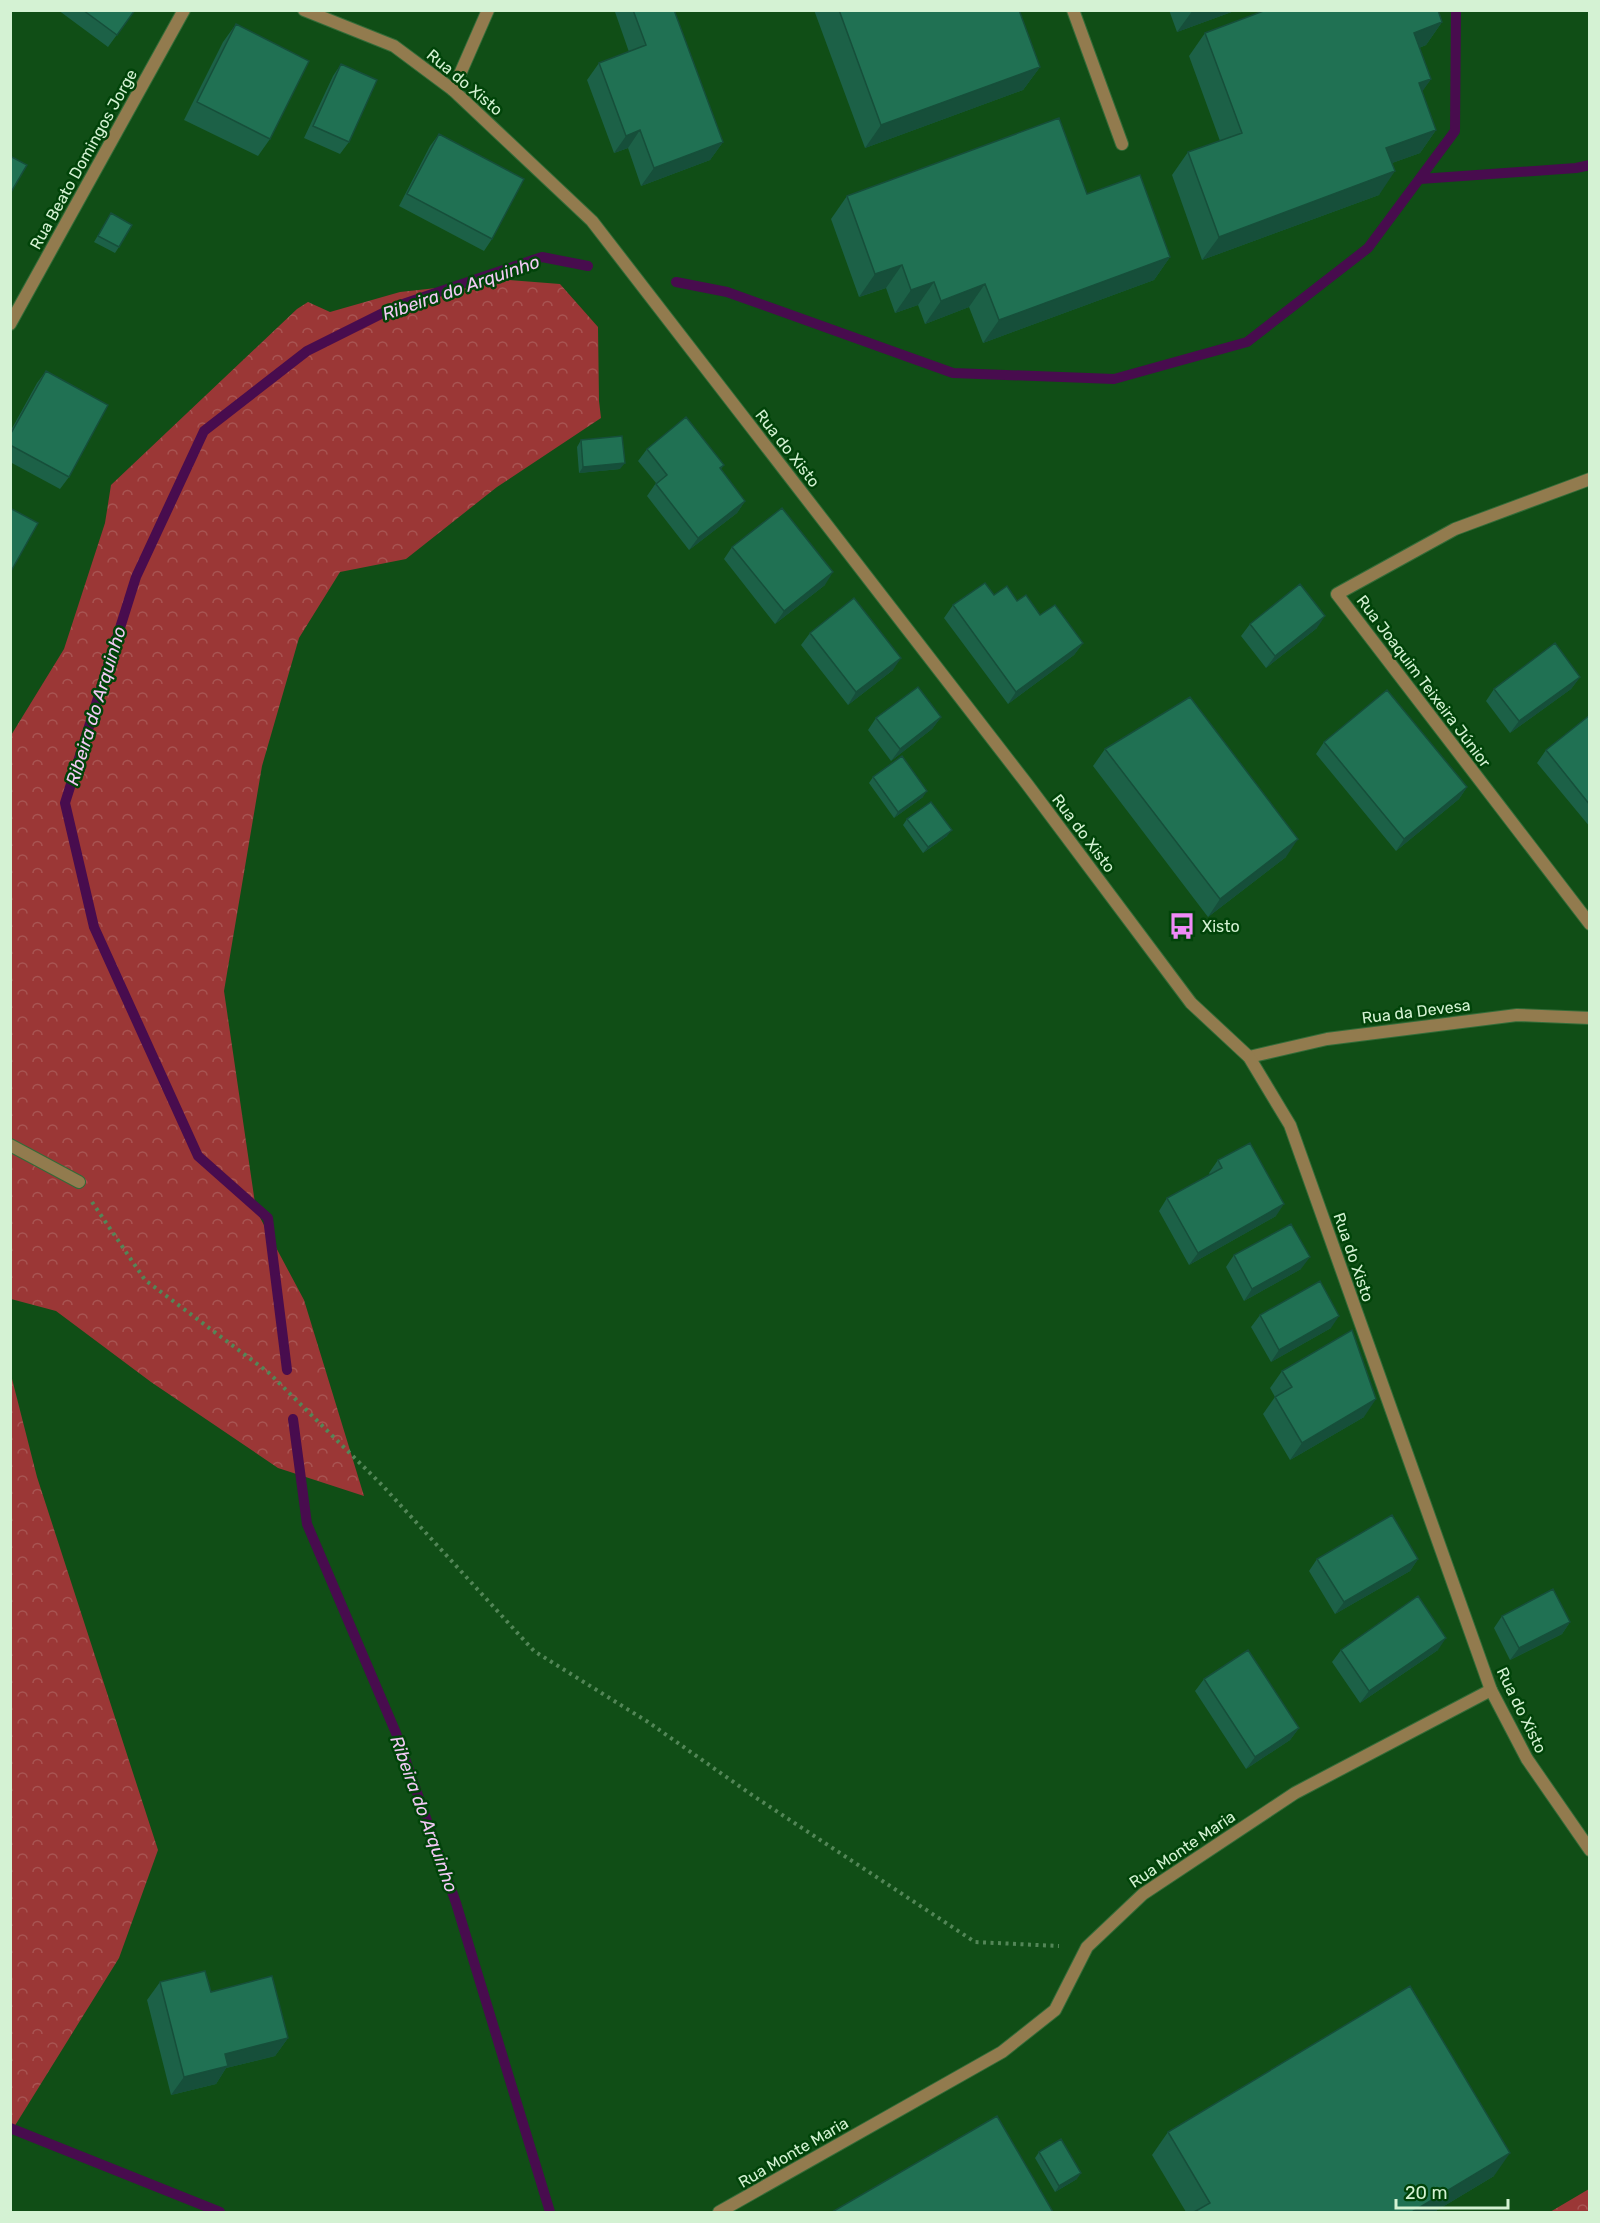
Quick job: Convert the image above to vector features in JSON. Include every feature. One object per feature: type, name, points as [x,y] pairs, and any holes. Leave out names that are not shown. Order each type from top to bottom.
[{"type":"street","name":"Rua Beato Domingos Jorge","points":[[10,324],[184,10]]},
{"type":"street","name":"Rua do Xisto","points":[[304,10],[394,46],[453,90],[592,221],[1027,784],[1191,1003],[1249,1057],[1290,1125],[1491,1690],[1527,1759],[1589,1848]]},
{"type":"street","points":[[453,90],[488,10]]},
{"type":"street","points":[[1073,10],[1122,144]]},
{"type":"street","name":"Rua Joaquim Teixeira Júnior","points":[[1590,479],[1455,529],[1337,594],[1590,924]]},
{"type":"street","name":"Rua da Devesa","points":[[1249,1057],[1327,1039],[1517,1015],[1590,1018]]},
{"type":"street","points":[[10,1144],[79,1182]]},
{"type":"street","name":"Rua Monte Maria","points":[[719,2212],[1002,2052],[1055,2010],[1087,1947],[1143,1894],[1295,1793],[1491,1690]]},
{"type":"path","points":[[79,1182],[145,1280],[268,1372],[382,1485],[534,1651],[648,1722],[752,1795],[975,1942],[1087,1947]]},
{"type":"green space","points":[[509,280],[560,284],[598,327],[601,418],[497,487],[406,559],[340,572],[299,638],[262,766],[224,991],[256,1210],[304,1300],[364,1496],[278,1468],[151,1382],[56,1311],[11,1299],[10,737],[64,649],[105,523],[111,485],[297,309],[308,302],[330,312],[400,292]]},
{"type":"green space","points":[[10,1371],[37,1477],[158,1850],[119,1958],[11,2132]]},
{"type":"green space","points":[[1589,2189],[1589,2212],[1550,2212]]},
{"type":"building","points":[[83,10],[135,10],[117,35]]},
{"type":"building","points":[[633,10],[674,10],[723,142],[654,168],[640,130],[626,136],[599,63],[646,45]]},
{"type":"building","points":[[839,10],[1019,10],[1040,67],[881,125]]},
{"type":"building","points":[[1266,10],[1438,10],[1442,22],[1414,33],[1431,79],[1419,83],[1436,130],[1386,148],[1395,171],[1219,237],[1188,152],[1242,133],[1205,33]]},
{"type":"building","points":[[236,24],[309,61],[270,139],[197,102]]},
{"type":"building","points":[[341,64],[377,80],[349,142],[313,126]]},
{"type":"building","points":[[1059,118],[1087,194],[1140,175],[1170,257],[999,320],[985,284],[941,301],[934,282],[911,290],[902,265],[875,274],[847,196]]},
{"type":"building","points":[[439,134],[524,179],[492,239],[407,194]]},
{"type":"building","points":[[10,156],[27,165],[10,194]]},
{"type":"building","points":[[111,213],[132,225],[119,247],[98,236]]},
{"type":"building","points":[[46,371],[108,405],[69,477],[10,445],[10,435]]},
{"type":"building","points":[[686,417],[724,465],[720,468],[745,501],[698,538],[656,484],[667,475],[647,449]]},
{"type":"building","points":[[622,436],[625,463],[583,467],[581,440]]},
{"type":"building","points":[[10,508],[38,523],[10,573]]},
{"type":"building","points":[[782,508],[833,572],[784,611],[732,547]]},
{"type":"building","points":[[985,583],[994,595],[1007,586],[1017,601],[1026,595],[1040,615],[1055,605],[1083,643],[1016,692],[953,605]]},
{"type":"building","points":[[1300,584],[1325,616],[1275,656],[1250,624]]},
{"type":"building","points":[[854,598],[901,658],[856,692],[810,633]]},
{"type":"building","points":[[1555,643],[1580,677],[1519,721],[1494,689]]},
{"type":"building","points":[[918,687],[941,717],[900,749],[876,718]]},
{"type":"building","points":[[1387,690],[1467,787],[1404,839],[1324,742]]},
{"type":"building","points":[[1190,697],[1298,839],[1220,899],[1105,749]]},
{"type":"building","points":[[1590,715],[1590,805],[1546,750]]},
{"type":"building","points":[[902,756],[927,791],[898,812],[873,777]]},
{"type":"building","points":[[931,802],[952,830],[928,847],[907,819]]},
{"type":"building","points":[[1250,1143],[1284,1204],[1198,1253],[1167,1198],[1222,1168],[1218,1160]]},
{"type":"building","points":[[1291,1224],[1310,1257],[1252,1289],[1234,1255]]},
{"type":"building","points":[[1320,1281],[1339,1316],[1279,1350],[1260,1315]]},
{"type":"building","points":[[1352,1330],[1376,1399],[1302,1443],[1275,1397],[1292,1387],[1282,1371]]},
{"type":"building","points":[[1392,1515],[1418,1559],[1344,1602],[1317,1559]]},
{"type":"building","points":[[1553,1589],[1570,1622],[1519,1648],[1502,1616]]},
{"type":"building","points":[[1418,1596],[1446,1638],[1369,1691],[1341,1650]]},
{"type":"building","points":[[1248,1650],[1299,1728],[1255,1757],[1204,1679]]},
{"type":"building","points":[[205,1971],[211,1992],[272,1976],[288,2038],[225,2054],[228,2066],[184,2077],[160,1982]]},
{"type":"building","points":[[1410,1986],[1510,2153],[1412,2212],[1194,2212],[1210,2203],[1168,2132]]},
{"type":"building","points":[[997,2116],[1053,2212],[832,2212]]},
{"type":"building","points":[[1061,2139],[1081,2173],[1059,2186],[1039,2152]]},
{"type":"waterway","name":"Ribeira do Arquinho","points":[[676,282],[727,292],[953,373],[1114,379],[1247,342],[1368,248],[1455,131],[1456,10]]},
{"type":"waterway","points":[[1420,179],[1576,168],[1590,165]]},
{"type":"waterway","name":"Ribeira do Arquinho","points":[[287,1370],[268,1218],[198,1156],[94,927],[65,803],[136,577],[204,431],[307,351],[397,306],[542,257],[588,266]]},
{"type":"waterway","name":"Ribeira do Arquinho","points":[[293,1419],[307,1524],[396,1733],[456,1903],[550,2212]]},
{"type":"waterway","name":"Ribeira do Arquinho","points":[[10,2128],[220,2212]]},
{"type":"place","name":"Xisto","points":[[1182,926]]}]
